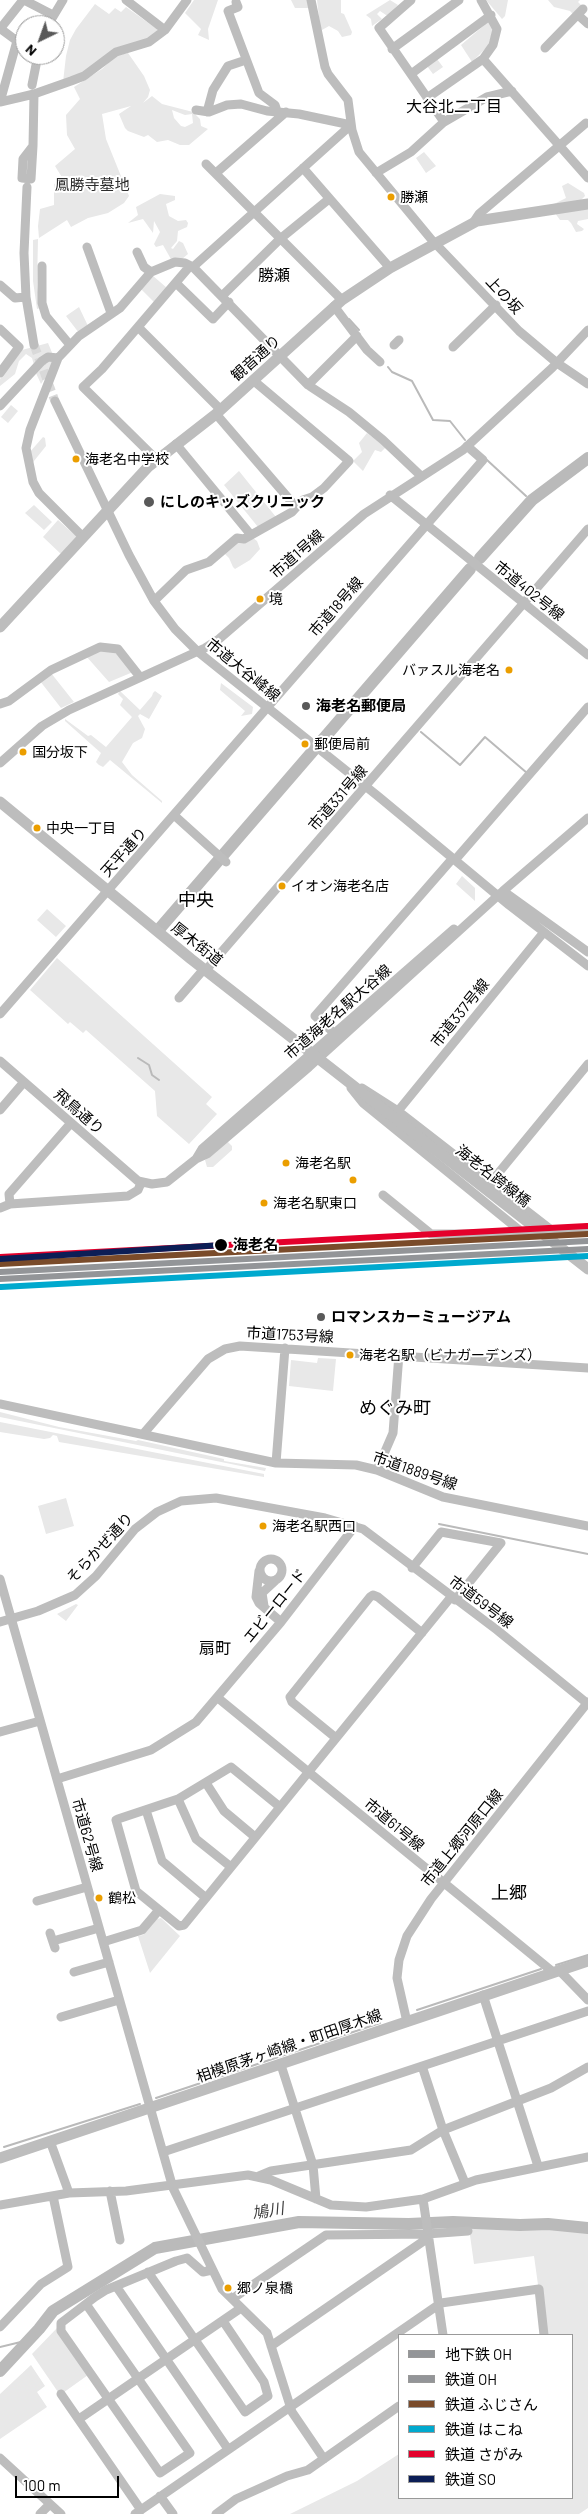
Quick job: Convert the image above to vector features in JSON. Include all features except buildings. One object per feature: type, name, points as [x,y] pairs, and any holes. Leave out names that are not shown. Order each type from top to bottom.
[{"type":"main road","name":"観音通り","points":[[0,627],[108,509],[157,460],[219,412],[338,303],[390,268],[473,223],[588,204]]},
{"type":"main road","name":"厚木街道","points":[[0,802],[107,892],[379,1106]]},
{"type":"main road","name":"海老名跨線橋","points":[[379,1106],[588,1269]]},
{"type":"main road","name":"相模原茅ヶ崎線・町田厚木線","points":[[0,2158],[588,1961]]},
{"type":"street","points":[[0,102],[17,41],[0,29],[23,0],[53,15],[63,0]]},
{"type":"street","points":[[126,0],[165,30]]},
{"type":"street","name":"上の坂","points":[[311,0],[325,67],[348,100],[351,126],[359,152],[434,243],[519,330],[557,363],[588,384]]},
{"type":"street","points":[[411,0],[379,28],[444,122]]},
{"type":"street","points":[[392,49],[459,0]]},
{"type":"street","points":[[427,98],[483,59],[493,45],[497,33],[496,23],[481,0]]},
{"type":"street","points":[[0,102],[33,90],[84,76],[116,52],[148,42],[165,30],[185,1]]},
{"type":"street","points":[[236,2],[238,7],[228,11],[259,93],[276,105],[282,112]]},
{"type":"street","points":[[545,48],[581,12],[588,24]]},
{"type":"street","points":[[411,74],[491,15]]},
{"type":"street","points":[[483,59],[588,178]]},
{"type":"street","points":[[207,112],[213,90],[228,66],[246,60]]},
{"type":"street","points":[[34,345],[26,297],[24,253],[33,146],[33,90],[37,65]]},
{"type":"street","points":[[376,173],[411,152],[444,122],[487,97],[512,91]]},
{"type":"street","points":[[196,110],[207,112],[228,105],[241,104],[267,111],[282,112],[351,126]]},
{"type":"street","points":[[216,173],[282,112]]},
{"type":"street","points":[[473,223],[479,214],[586,123]]},
{"type":"street","points":[[157,460],[83,387],[192,266],[351,126]]},
{"type":"street","points":[[206,164],[280,239],[338,303],[357,336],[380,362]]},
{"type":"street","points":[[303,168],[390,268]]},
{"type":"street","points":[[176,283],[213,319],[226,299],[280,239],[329,199]]},
{"type":"street","points":[[87,248],[112,313]]},
{"type":"street","points":[[137,252],[144,267],[151,272]]},
{"type":"street","points":[[83,537],[37,489],[26,455],[30,430],[58,358],[70,345],[120,308],[151,272],[175,262],[181,261],[192,266],[308,385],[349,412],[383,440],[421,476]]},
{"type":"street","points":[[42,266],[42,300],[45,313],[70,345]]},
{"type":"street","points":[[0,285],[15,298],[26,297]]},
{"type":"street","points":[[454,343],[496,305]]},
{"type":"street","points":[[28,313],[45,313]]},
{"type":"street","points":[[138,327],[219,412],[296,507]]},
{"type":"street","points":[[0,329],[19,347],[0,373]]},
{"type":"street","name":"市道1号線","points":[[0,763],[42,726],[68,710],[198,651],[219,639],[364,514],[390,495],[467,446],[557,363],[588,330]]},
{"type":"street","points":[[308,385],[357,336]]},
{"type":"street","points":[[0,406],[42,360],[48,357],[58,358]]},
{"type":"street","points":[[154,601],[180,574],[209,562],[237,538],[244,539],[286,516],[324,488],[349,461],[254,381]]},
{"type":"street","name":"市道大谷峰線","points":[[55,401],[129,555],[154,601],[175,629],[198,651],[267,708],[499,894]]},
{"type":"street","points":[[176,444],[251,535]]},
{"type":"street","name":"市道18号線","points":[[267,708],[483,460],[467,446]]},
{"type":"street","name":"市道402号線","points":[[390,495],[588,655]]},
{"type":"street","name":"市道331号線","points":[[180,996],[365,787],[588,529]]},
{"type":"street","points":[[0,704],[10,701],[50,670],[100,648],[118,649],[140,677]]},
{"type":"street","points":[[334,1033],[315,1016],[588,707]]},
{"type":"street","name":"天平通り","points":[[0,1014],[175,816],[267,708]]},
{"type":"street","points":[[175,816],[222,858]]},
{"type":"street","name":"市道海老名駅大谷線","points":[[315,1056],[334,1033],[588,818]]},
{"type":"street","points":[[499,894],[588,966]]},
{"type":"street","points":[[499,894],[588,952]]},
{"type":"street","name":"市道海老名駅大谷線","points":[[141,1183],[167,1182],[196,1159],[202,1149],[315,1056],[499,894]]},
{"type":"street","name":"市道337号線","points":[[398,1111],[544,932]]},
{"type":"street","name":"飛鳥通り","points":[[0,1061],[141,1183]]},
{"type":"street","points":[[491,1182],[588,1064]]},
{"type":"street","points":[[344,1079],[368,1091],[398,1111],[554,1232]]},
{"type":"street","points":[[344,1079],[363,1103],[524,1234]]},
{"type":"street","points":[[0,1110],[24,1082]]},
{"type":"street","points":[[10,1204],[9,1194],[71,1123]]},
{"type":"street","points":[[0,1208],[10,1204],[128,1196],[138,1190],[141,1183]]},
{"type":"street","points":[[385,1196],[431,1234],[524,1234],[588,1230]]},
{"type":"street","name":"市道1753号線","points":[[144,1433],[200,1368],[217,1353],[240,1346],[399,1354],[588,1368]]},
{"type":"street","points":[[276,1462],[285,1348]]},
{"type":"street","points":[[377,1470],[393,1433],[399,1354]]},
{"type":"street","points":[[0,1404],[80,1422],[144,1433]]},
{"type":"street","name":"市道1889号線","points":[[144,1433],[276,1462],[302,1465],[344,1464],[377,1470],[443,1497],[588,1526]]},
{"type":"street","name":"そらかぜ通り","points":[[0,1622],[45,1609],[75,1595],[96,1576],[140,1524],[157,1512],[181,1501],[209,1498],[224,1500],[325,1518],[355,1526]]},
{"type":"street","name":"市道59号線","points":[[355,1526],[366,1531],[453,1599],[497,1630],[588,1703]]},
{"type":"street","name":"エビーロード","points":[[57,1779],[138,1754],[166,1742],[196,1722],[280,1622],[355,1526]]},
{"type":"street","points":[[280,1807],[231,1767],[178,1799],[116,1820],[136,1891],[182,1926],[206,1898],[422,1633],[501,1543],[441,1532],[412,1568]]},
{"type":"street","points":[[265,1609],[262,1593],[282,1572],[279,1562],[268,1558],[262,1562],[259,1570],[256,1597],[265,1609],[280,1622]]},
{"type":"street","points":[[259,1570],[264,1579],[275,1581]]},
{"type":"street","name":"市道62号線","points":[[0,1579],[172,2184],[212,2270]]},
{"type":"street","points":[[336,1738],[292,1702],[290,1697],[359,1610],[370,1597],[375,1596],[422,1633]]},
{"type":"street","name":"市道61号線","points":[[218,1698],[443,1884],[556,1971],[588,2000]]},
{"type":"street","name":"市道上郷河原口線","points":[[407,2022],[397,1978],[401,1952],[419,1917],[443,1884],[588,1703]]},
{"type":"street","points":[[0,1732],[40,1722]]},
{"type":"street","points":[[206,1783],[224,1812],[255,1837]]},
{"type":"street","points":[[178,1799],[196,1839],[230,1867]]},
{"type":"street","points":[[146,1810],[162,1861],[206,1898]]},
{"type":"street","points":[[37,1901],[87,1887]]},
{"type":"street","points":[[103,1942],[142,1930],[159,1910]]},
{"type":"street","points":[[52,1941],[99,1928]]},
{"type":"street","points":[[74,1972],[108,1962]]},
{"type":"street","points":[[483,1995],[538,2166]]},
{"type":"street","points":[[61,2017],[119,2000]]},
{"type":"street","points":[[163,2152],[588,2011]]},
{"type":"street","points":[[281,2065],[313,2165],[316,2199]]},
{"type":"street","points":[[422,2066],[443,2130],[465,2183]]},
{"type":"street","points":[[259,2176],[272,2171],[411,2150],[443,2130],[559,2084],[588,2067]]},
{"type":"street","points":[[50,2141],[69,2194]]},
{"type":"street","points":[[0,2205],[69,2194],[248,2175],[259,2176],[331,2205],[350,2207],[424,2199],[465,2183],[538,2166],[588,2157]]},
{"type":"street","points":[[110,2191],[120,2240]]},
{"type":"street","points":[[0,2327],[41,2284],[68,2267],[53,2196]]},
{"type":"street","points":[[424,2199],[427,2234],[443,2334]]},
{"type":"street","points":[[232,2299],[326,2235],[427,2234],[468,2231]]},
{"type":"street","points":[[271,2346],[427,2234]]},
{"type":"street","points":[[86,2304],[190,2453],[160,2473],[61,2331],[61,2323],[95,2297],[116,2286],[187,2258],[200,2271],[206,2273],[212,2270],[222,2289],[267,2333],[292,2412],[324,2458]]},
{"type":"street","points":[[148,2272],[246,2412],[268,2396],[264,2382],[223,2322]]},
{"type":"street","points":[[116,2286],[228,2449]]},
{"type":"street","points":[[62,2394],[138,2512],[441,2302],[538,2289],[544,2334]]},
{"type":"street","points":[[79,2419],[241,2308]]},
{"type":"street","points":[[216,2514],[236,2499],[287,2476],[308,2470],[398,2407]]},
{"type":"street","points":[[2,2464],[61,2514]]},
{"type":"street","points":[[160,2496],[173,2514]]},
{"type":"street","points":[[40,2514],[50,2504]]},
{"type":"green space","points":[[194,0],[218,0],[208,29],[209,40],[198,35],[201,29],[185,13]]},
{"type":"green space","points":[[291,0],[309,0],[310,8],[295,8]]},
{"type":"green space","points":[[317,0],[341,0],[341,13],[344,14],[352,32],[351,35],[342,37],[338,31],[329,26],[322,30]]},
{"type":"green space","points":[[390,0],[398,5],[389,15],[380,11],[377,14],[382,19],[372,26],[371,19],[366,15]]},
{"type":"green space","points":[[486,0],[508,0],[505,16],[502,19]]},
{"type":"green space","points":[[548,0],[580,0],[578,2],[582,6],[575,16],[570,11],[554,7]]},
{"type":"green space","points":[[95,4],[109,14],[115,8],[121,12],[126,7],[157,29],[157,32],[149,38],[63,82],[66,56],[70,40]]},
{"type":"green space","points":[[488,22],[492,26],[492,33],[488,46],[472,62],[461,45]]},
{"type":"green space","name":"鳳勝寺墓地","points":[[128,53],[144,76],[150,90],[148,97],[143,103],[152,96],[162,104],[193,112],[200,119],[201,126],[208,129],[189,145],[180,145],[168,140],[157,142],[148,135],[144,137],[125,128],[119,114],[131,106],[102,114],[106,139],[129,196],[124,203],[108,213],[88,218],[71,227],[67,220],[39,238],[40,209],[54,205],[54,184],[63,179],[55,166],[75,149],[67,135],[66,115],[80,99],[74,87],[102,69],[115,56]],"holes":[[[172,110],[185,115],[192,114],[193,123],[185,127],[181,126],[174,118]]]},
{"type":"green space","points":[[437,59],[443,67],[433,74],[427,66]]},
{"type":"green space","points":[[424,152],[436,166],[426,173],[416,158]]},
{"type":"green space","points":[[568,183],[584,193],[585,196],[579,202],[588,206],[588,219],[578,221],[577,224],[584,229],[582,231],[576,232],[568,220],[560,220],[555,213],[554,204],[566,198],[562,186]]},
{"type":"green space","points":[[160,194],[175,196],[175,200],[166,204],[169,216],[178,221],[186,220],[188,223],[187,227],[178,231],[177,241],[171,248],[173,249],[179,241],[183,243],[188,254],[182,259],[172,261],[163,245],[156,247],[154,244],[160,232],[154,221],[153,233],[143,219],[128,223],[138,215],[136,207]]},
{"type":"green space","points":[[38,239],[37,285],[40,308],[37,309],[33,281],[33,240]]},
{"type":"green space","points":[[152,275],[167,288],[154,302],[140,288]]},
{"type":"green space","points":[[79,307],[88,326],[79,333],[66,316]]},
{"type":"green space","points":[[48,343],[53,355],[34,365],[32,358],[26,354],[19,361],[15,374],[0,386],[0,379],[22,350]]},
{"type":"green space","points":[[46,361],[54,361],[41,384],[35,371]]},
{"type":"green space","points":[[11,405],[18,411],[8,423],[1,417]]},
{"type":"green space","points":[[367,433],[386,447],[381,452],[375,450],[363,471],[353,461],[362,452],[359,443]]},
{"type":"green space","points":[[43,437],[45,438],[46,446],[30,466],[29,453]]},
{"type":"green space","points":[[239,471],[276,517],[258,527],[224,485]]},
{"type":"green space","points":[[34,505],[52,522],[44,530],[25,513]]},
{"type":"green space","points":[[58,520],[78,538],[62,555],[43,537]]},
{"type":"green space","points":[[253,538],[257,541],[260,549],[250,560],[235,569],[224,553],[237,540]]},
{"type":"green space","points":[[100,650],[116,651],[133,672],[109,682],[86,656]]},
{"type":"green space","points":[[51,673],[74,702],[61,708],[40,681]]},
{"type":"green space","points":[[221,683],[253,707],[252,714],[241,716],[245,711],[220,690]]},
{"type":"green space","points":[[120,691],[140,710],[155,691],[162,696],[149,719],[140,714],[138,716],[145,729],[142,738],[133,743],[122,762],[132,775],[162,803],[110,760],[103,767],[99,765],[96,762],[101,753],[65,721],[65,719],[88,736],[91,735],[106,747],[132,717],[120,705],[123,699],[118,694]]},
{"type":"green space","points":[[462,876],[475,888],[475,901],[456,884]]},
{"type":"green space","points":[[47,909],[66,926],[56,937],[37,920]]},
{"type":"green space","points":[[57,958],[212,1097],[206,1104],[217,1114],[189,1144],[157,1116],[155,1091],[86,1030],[83,1033],[70,1022],[68,1024],[30,990]]},
{"type":"green space","points":[[227,1141],[232,1146],[232,1150],[213,1167],[207,1167],[205,1160]]},
{"type":"green space","points":[[318,1358],[336,1359],[333,1391],[289,1386],[291,1360],[317,1363]]},
{"type":"green space","points":[[0,1412],[59,1427],[138,1440],[224,1459],[224,1461],[266,1468],[265,1471],[0,1417]]},
{"type":"green space","points":[[0,1422],[264,1474],[264,1477],[59,1442],[57,1436],[53,1435],[50,1438],[44,1439],[0,1432]]},
{"type":"green space","points":[[66,1498],[74,1526],[46,1534],[38,1506]]},
{"type":"green space","points":[[76,1604],[78,1605],[66,1621],[57,1614]]},
{"type":"green space","points":[[161,1918],[180,1936],[150,1973],[138,1936],[143,1935],[157,1919]]},
{"type":"green space","points":[[469,2228],[550,2228],[588,2232],[588,2508],[579,2514],[290,2514],[357,2481],[398,2455],[398,2499],[573,2499],[573,2334],[545,2334],[534,2256],[474,2264]]},
{"type":"green space","points":[[58,2327],[88,2375],[60,2395],[32,2354]]},
{"type":"green space","points":[[31,2365],[45,2386],[37,2392],[47,2407],[0,2439],[0,2394]]},
{"type":"waterway","points":[[349,319],[359,330]]},
{"type":"waterway","points":[[388,367],[392,372],[412,381],[433,420],[450,421],[465,440]]},
{"type":"waterway","points":[[480,558],[532,500],[588,458]]},
{"type":"waterway","points":[[487,460],[526,496]]},
{"type":"waterway","points":[[161,927],[470,569]]},
{"type":"waterway","points":[[421,732],[460,765],[485,737],[527,773]]},
{"type":"waterway","points":[[138,1058],[149,1065],[152,1075],[159,1080]]},
{"type":"waterway","points":[[439,1524],[588,1554]]},
{"type":"waterway","points":[[556,1965],[588,1955]]},
{"type":"waterway","points":[[417,2010],[541,1969]]},
{"type":"waterway","points":[[156,2098],[380,2023]]},
{"type":"waterway","points":[[4,2147],[140,2104]]},
{"type":"waterway","name":"鳩川","points":[[0,2371],[53,2311],[155,2248],[299,2222],[409,2224],[453,2222],[520,2225],[548,2224],[588,2228]]},
{"type":"waterway","points":[[0,2347],[29,2340]]},
{"type":"tunnel","points":[[34,345],[55,401]]},
{"type":"metro line","name":"OH","points":[[0,1272],[588,1241]]},
{"type":"rail line","name":"さがみ","points":[[0,1257],[587,1226]]},
{"type":"rail line","name":"ふじさん","points":[[0,1264],[588,1234]]},
{"type":"rail line","name":"SO","points":[[0,1259],[222,1245]]},
{"type":"rail line","name":"OH","points":[[0,1279],[588,1249]]},
{"type":"rail line","name":"はこね","points":[[1,1287],[588,1256]]},
{"type":"place","name":"勝瀬","points":[[391,197]]},
{"type":"place","name":"海老名中学校","points":[[76,459]]},
{"type":"place","name":"にしのキッズクリニック","points":[[149,502]]},
{"type":"place","name":"境","points":[[260,599]]},
{"type":"place","name":"バァスル海老名","points":[[509,670]]},
{"type":"place","name":"海老名郵便局","points":[[306,706]]},
{"type":"place","name":"郵便局前","points":[[305,744]]},
{"type":"place","name":"国分坂下","points":[[23,752]]},
{"type":"place","name":"中央一丁目","points":[[37,828]]},
{"type":"place","name":"イオン海老名店","points":[[282,886]]},
{"type":"place","name":"海老名駅","points":[[286,1163]]},
{"type":"place","name":"海老名駅東口","points":[[264,1203]]},
{"type":"place","name":"海老名","points":[[221,1245]]},
{"type":"place","name":"ロマンスカーミュージアム","points":[[321,1317]]},
{"type":"place","name":"海老名駅（ビナガーデンズ）","points":[[350,1355]]},
{"type":"place","name":"海老名駅西口","points":[[263,1526]]},
{"type":"place","name":"鶴松","points":[[99,1898]]},
{"type":"place","name":"郷ノ泉橋","points":[[228,2288]]},
{"type":"district","name":"大谷北二丁目","points":[[454,107]]},
{"type":"district","name":"勝瀬","points":[[274,276]]},
{"type":"district","name":"中央","points":[[196,900]]},
{"type":"district","name":"めぐみ町","points":[[395,1408]]},
{"type":"district","name":"扇町","points":[[215,1649]]},
{"type":"district","name":"上郷","points":[[509,1893]]}]
